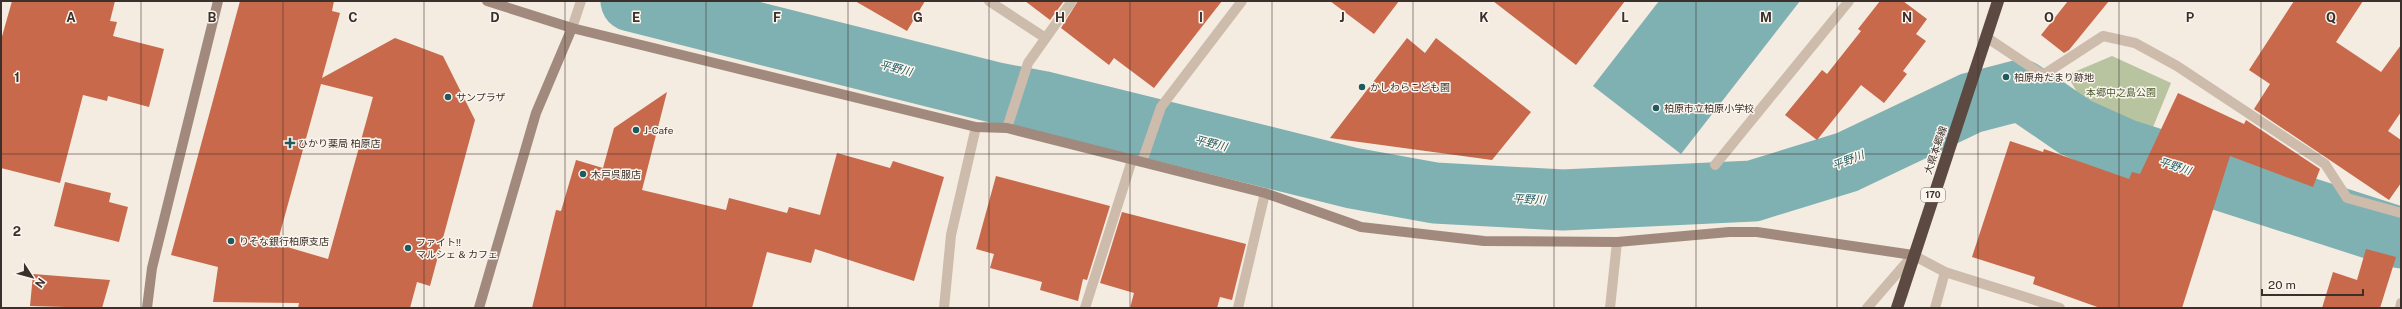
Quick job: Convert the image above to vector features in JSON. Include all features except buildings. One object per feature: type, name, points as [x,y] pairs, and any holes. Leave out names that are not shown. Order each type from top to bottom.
[{"type":"highway","name":"大県本郷線","points":[[1897,308],[1913,255],[1998,1]]},
{"type":"street","points":[[147,308],[152,268],[218,1]]},
{"type":"street","points":[[487,1],[572,28],[976,127],[1006,128],[1265,193],[1361,227],[1484,241],[1617,242],[1757,232],[1794,236],[1828,244],[1913,255],[1945,272],[2060,308]]},
{"type":"street","points":[[479,308],[536,113],[572,28],[581,1]]},
{"type":"street","points":[[989,1],[1044,37]]},
{"type":"street","points":[[1006,128],[1028,63],[1044,37],[1072,1]]},
{"type":"street","points":[[1085,308],[1137,161],[1148,140],[1161,107],[1242,1]]},
{"type":"street","points":[[1714,165],[1849,1]]},
{"type":"street","points":[[1986,37],[2043,75],[2103,36],[2135,43],[2178,66],[2326,164],[2347,198],[2401,213]]},
{"type":"street","points":[[944,308],[950,235],[976,127]]},
{"type":"street","points":[[1238,308],[1265,193]]},
{"type":"street","points":[[1610,308],[1617,242]]},
{"type":"street","points":[[1866,308],[1913,255]]},
{"type":"street","points":[[1935,308],[1945,272]]},
{"type":"street","points":[[2400,308],[2401,304]]},
{"type":"green space","name":"本郷中之島公園","points":[[2112,56],[2171,83],[2149,137],[2087,109],[2067,75]]},
{"type":"water","points":[[1659,1],[1800,1],[1681,154],[1593,86]]},
{"type":"waterway","name":"平野川","points":[[631,1],[997,93],[1045,102],[1352,178],[1435,193],[1563,200],[1753,191],[1847,162],[1971,103],[2021,90],[2075,127],[2124,149],[2401,238]]},
{"type":"place","name":"柏原舟だまり跡地","points":[[2006,77]]},
{"type":"place","name":"かしわらこども園","points":[[1362,87]]},
{"type":"place","name":"サンプラザ","points":[[448,97]]},
{"type":"place","name":"柏原市立柏原小学校","points":[[1656,108]]},
{"type":"place","name":"J-Cafe","points":[[636,130]]},
{"type":"place","name":"ひかり薬局 柏原店","points":[[290,143]]},
{"type":"place","name":"木戸呉服店","points":[[583,174]]},
{"type":"place","name":"りそな銀行柏原支店","points":[[231,241]]},
{"type":"place","name":"ファイト!! マルシェ & カフェ","points":[[408,248]]}]
